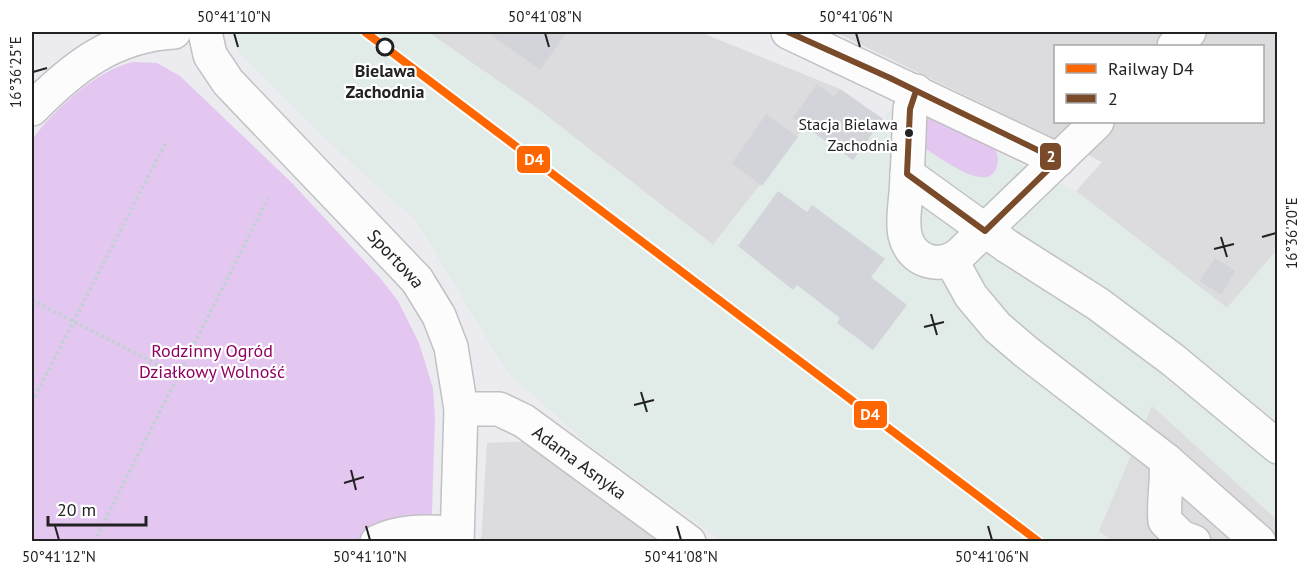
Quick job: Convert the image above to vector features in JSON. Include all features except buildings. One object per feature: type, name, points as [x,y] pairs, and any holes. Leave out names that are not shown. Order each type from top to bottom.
[{"type":"street","points":[[32,110],[71,74],[105,50],[135,37],[174,32]]},
{"type":"street","name":"Sportowa","points":[[205,32],[210,55],[228,82],[417,280],[439,316],[451,347],[461,409],[457,537]]},
{"type":"street","points":[[788,32],[833,40],[916,91],[1058,160]]},
{"type":"street","points":[[1175,45],[1189,32]]},
{"type":"street","points":[[916,91],[910,106],[904,230],[909,247],[916,255],[928,261],[942,263],[951,260],[985,231],[1096,123]]},
{"type":"street","points":[[907,174],[985,231],[1098,304],[1173,360],[1278,447]]},
{"type":"street","points":[[951,260],[971,296],[998,327],[1025,351],[1166,460],[1259,542]]},
{"type":"street","name":"Adama Asnyka","points":[[461,409],[500,410],[524,421],[689,542]]},
{"type":"street","points":[[1166,460],[1168,479],[1163,502],[1165,521],[1181,537],[1194,542]]},
{"type":"street","points":[[377,542],[388,536],[406,532],[457,537]]},
{"type":"path","points":[[32,402],[166,142]]},
{"type":"path","points":[[94,542],[268,198]]},
{"type":"path","points":[[32,300],[178,375]]},
{"type":"shaded area","points":[[231,32],[428,32],[534,106],[713,245],[806,127],[853,160],[896,103],[1076,191],[1227,308],[1277,250],[1277,541],[722,541],[588,444],[507,372],[417,222],[322,136],[240,54]]},
{"type":"shaded area","points":[[428,32],[700,32],[840,89],[883,119],[853,160],[805,127],[713,245],[534,106]]},
{"type":"shaded area","points":[[835,32],[1277,32],[1277,250],[1227,308],[1076,191],[1102,162]]},
{"type":"shaded area","points":[[1152,406],[1277,520],[1277,541],[1112,541],[1099,531]]},
{"type":"shaded area","points":[[537,441],[670,542],[481,542],[487,443]]},
{"type":"green space","name":"Rodzinny Ogród Działkowy Wolność","points":[[133,62],[157,63],[180,76],[292,183],[381,279],[398,301],[419,343],[433,388],[435,418],[431,541],[32,542],[32,140],[64,104],[91,82],[119,66]]},
{"type":"green space","points":[[920,110],[971,134],[994,148],[998,161],[992,174],[985,177],[975,176],[927,150],[924,146]]},
{"type":"rail line","name":"D4","points":[[365,32],[1039,542]]},
{"type":"transit line","name":"2","points":[[788,32],[890,78],[1058,160],[985,231],[907,174],[910,109],[916,91]]},
{"type":"place","name":"Bielawa Zachodnia","points":[[385,47]]},
{"type":"place","name":"Stacja Bielawa Zachodnia","points":[[909,133]]}]
